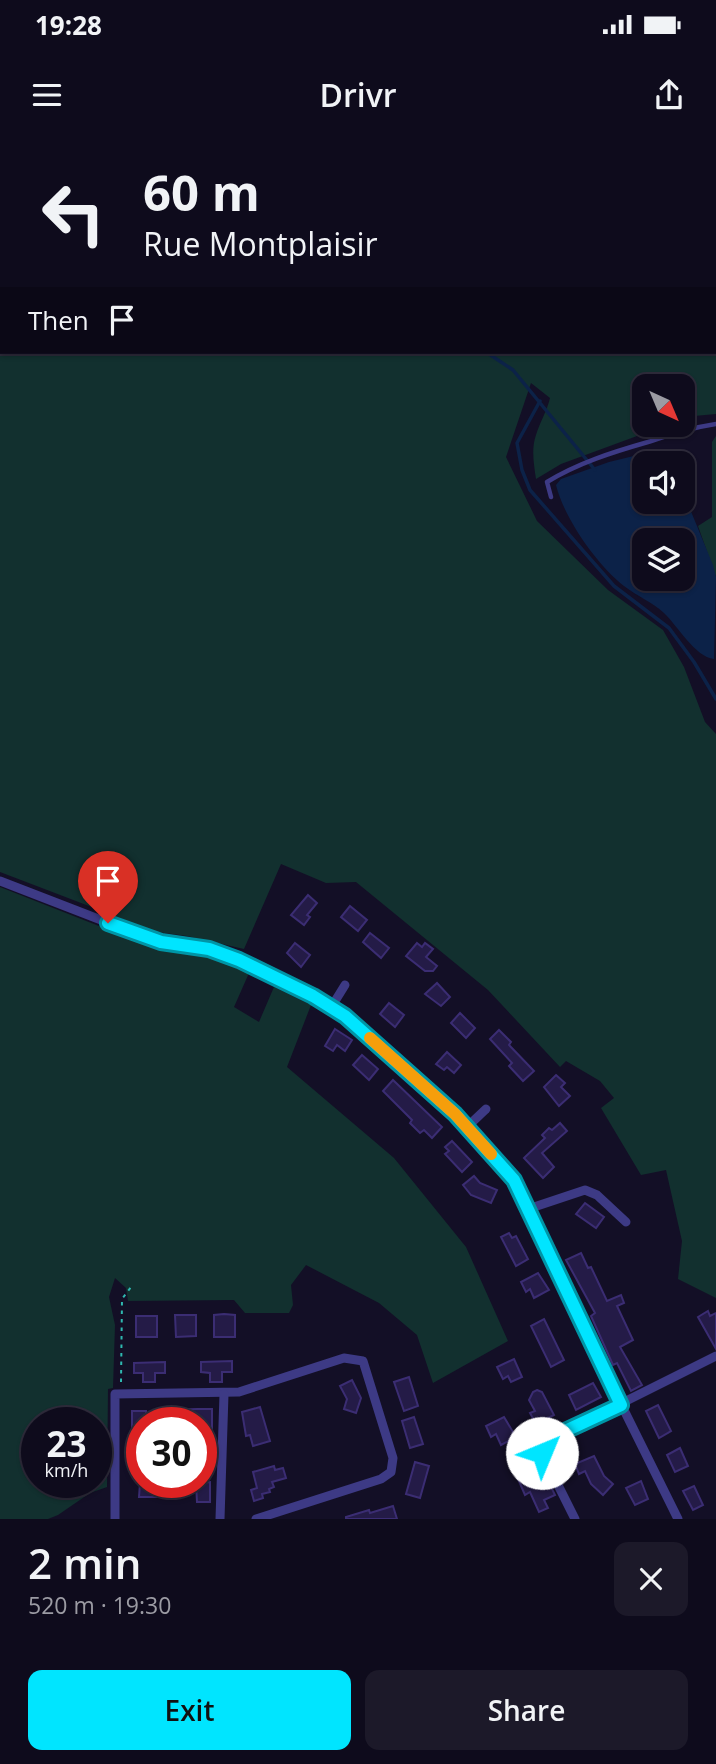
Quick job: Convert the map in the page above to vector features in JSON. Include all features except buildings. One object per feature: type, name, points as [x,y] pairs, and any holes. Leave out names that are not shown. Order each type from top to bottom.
[{"type":"street","points":[[0,881],[145,937],[223,954],[331,1006],[467,1127],[514,1180],[569,1299],[678,1519]]},
{"type":"street","points":[[331,1006],[345,985]]},
{"type":"street","points":[[467,1127],[486,1110]]},
{"type":"street","points":[[528,1209],[584,1190],[597,1195],[626,1222]]},
{"type":"street","points":[[575,1519],[540,1448],[548,1439],[716,1356]]},
{"type":"street","points":[[115,1519],[115,1394],[224,1394],[239,1392],[345,1358],[363,1361],[393,1458],[391,1472],[381,1479],[256,1519]]},
{"type":"street","points":[[220,1519],[224,1394]]},
{"type":"lane","points":[[551,496],[547,482],[581,465],[686,428],[716,424]]},
{"type":"path","points":[[121,1394],[122,1299],[131,1287]]},
{"type":"green space","points":[[0,354],[716,354],[716,414],[695,416],[695,374],[632,374],[632,438],[561,464],[536,479],[534,440],[550,398],[531,383],[506,457],[537,521],[608,590],[663,630],[684,667],[705,722],[716,734],[716,1298],[678,1279],[682,1241],[666,1170],[641,1175],[601,1108],[614,1098],[600,1081],[566,1061],[560,1067],[488,990],[356,882],[326,883],[281,864],[244,949],[157,932],[0,872]]},
{"type":"green space","points":[[716,436],[716,577],[698,526],[712,517],[712,442]]},
{"type":"green space","points":[[0,887],[142,943],[183,954],[211,957],[249,973],[234,1007],[259,1022],[274,987],[311,1005],[287,1067],[394,1158],[466,1247],[508,1341],[433,1383],[417,1335],[379,1303],[306,1265],[291,1285],[293,1305],[289,1313],[245,1313],[234,1300],[128,1301],[126,1288],[115,1278],[109,1297],[115,1325],[113,1388],[108,1389],[108,1407],[21,1407],[21,1498],[83,1498],[48,1519],[0,1519]]},
{"type":"water","points":[[632,456],[632,514],[692,514],[716,577],[714,659],[700,653],[659,609],[629,590],[603,566],[566,512],[556,485],[561,479]]},
{"type":"waterway","points":[[489,354],[513,370],[595,470]]},
{"type":"waterway","points":[[540,401],[517,443],[522,470],[530,490],[614,586],[669,628],[716,699]]},
{"type":"slow traffic","points":[[370,1038],[455,1114],[491,1154]]},
{"type":"route","points":[[108,923],[161,942],[209,949],[223,954],[326,1003],[345,1016],[455,1114],[514,1180],[621,1405],[548,1439],[540,1448],[542,1453]]}]
